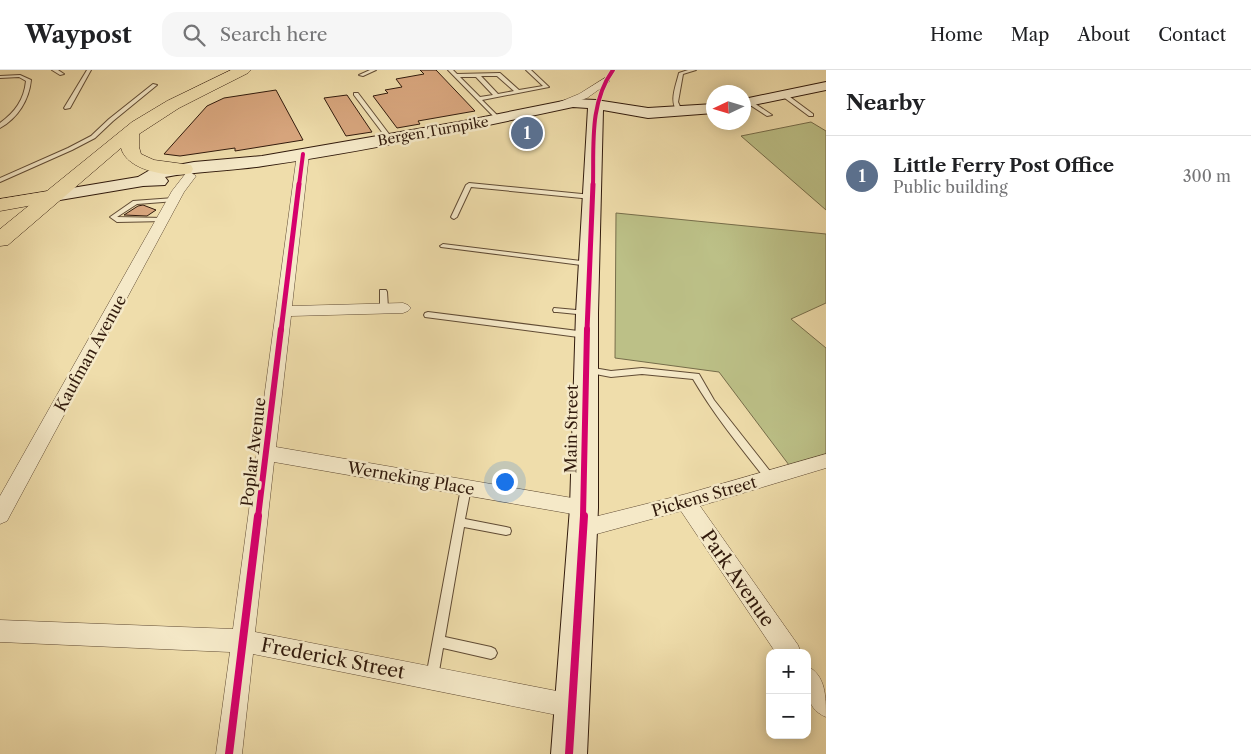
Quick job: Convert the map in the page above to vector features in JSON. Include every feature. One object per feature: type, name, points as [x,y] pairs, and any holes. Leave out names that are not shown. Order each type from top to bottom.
[{"type":"main road","points":[[0,240],[26,216],[54,196],[98,156],[130,132],[165,109],[243,70]]},
{"type":"main road","points":[[130,132],[130,151],[137,159],[151,165],[187,172]]},
{"type":"main road","points":[[0,260],[43,218],[54,196]]},
{"type":"main road","name":"Bergen Turnpike","points":[[0,205],[54,196]]},
{"type":"street","points":[[596,104],[605,81],[613,70]]},
{"type":"street","points":[[555,106],[583,96],[605,81]]},
{"type":"street","points":[[751,101],[826,86]]},
{"type":"street","name":"Bergen Turnpike","points":[[54,196],[150,181],[187,172],[238,168],[262,161],[498,119],[573,103],[596,104],[638,113],[706,109]]},
{"type":"street","name":"Main Street","points":[[570,754],[583,519],[586,324],[596,104]]},
{"type":"street","name":"Poplar Avenue","points":[[229,754],[303,154]]},
{"type":"street","name":"Kaufman Avenue","points":[[0,515],[163,220],[187,172]]},
{"type":"street","points":[[150,181],[172,184],[176,195]]},
{"type":"street","points":[[284,310],[384,300],[403,308]]},
{"type":"street","name":"Werneking Place","points":[[267,453],[466,488],[583,519]]},
{"type":"street","name":"Pickens Street","points":[[583,519],[686,502],[826,461]]},
{"type":"street","name":"Park Avenue","points":[[686,502],[787,649]]},
{"type":"street","name":"Frederick Street","points":[[0,631],[243,641],[572,706]]},
{"type":"street","points":[[811,684],[826,705]]},
{"type":"lane","points":[[54,70],[62,74]]},
{"type":"lane","points":[[67,108],[89,70]]},
{"type":"lane","points":[[362,75],[374,70]]},
{"type":"lane","points":[[450,70],[498,119]]},
{"type":"lane","points":[[479,99],[547,87],[528,70]]},
{"type":"lane","points":[[679,111],[675,102],[681,73],[694,70]]},
{"type":"lane","points":[[456,76],[498,74],[518,92]]},
{"type":"lane","points":[[477,75],[497,96]]},
{"type":"lane","points":[[0,77],[20,76],[29,80],[28,94],[17,110],[0,126]]},
{"type":"lane","points":[[0,180],[70,150],[93,137],[111,120],[156,85]]},
{"type":"lane","points":[[356,94],[390,139]]},
{"type":"lane","points":[[784,95],[811,115]]},
{"type":"lane","points":[[751,105],[769,115]]},
{"type":"lane","points":[[454,217],[470,185],[592,197]]},
{"type":"lane","points":[[163,220],[116,220],[113,217],[135,202],[176,195]]},
{"type":"lane","points":[[443,246],[589,264]]},
{"type":"lane","points":[[558,310],[586,324]]},
{"type":"lane","points":[[428,315],[586,324]]},
{"type":"lane","points":[[586,369],[611,374],[642,371],[696,376],[721,417],[770,478]]},
{"type":"lane","points":[[432,678],[466,488]]},
{"type":"lane","points":[[460,522],[506,530]]},
{"type":"lane","points":[[438,641],[491,653]]},
{"type":"green space","points":[[811,122],[826,131],[826,210],[741,136]]},
{"type":"green space","points":[[616,213],[826,234],[826,303],[791,319],[826,348],[826,459],[792,469],[719,372],[615,358]]},
{"type":"building","points":[[420,70],[436,70],[475,111],[418,121],[420,124],[397,128],[373,96],[388,93],[385,90],[402,87],[396,79],[424,74]]},
{"type":"building","points":[[276,90],[303,140],[235,151],[235,148],[180,156],[164,154],[207,106],[224,98]]},
{"type":"building","points":[[347,95],[372,132],[346,136],[324,98]]},
{"type":"building","points":[[143,205],[156,210],[147,216],[124,215],[138,206]]},
{"type":"cycle path","points":[[569,754],[584,508],[587,313],[596,104],[605,81],[613,70]]},
{"type":"cycle path","points":[[229,754],[303,154]]},
{"type":"place","name":"Little Ferry Post Office","points":[[527,133]]}]
